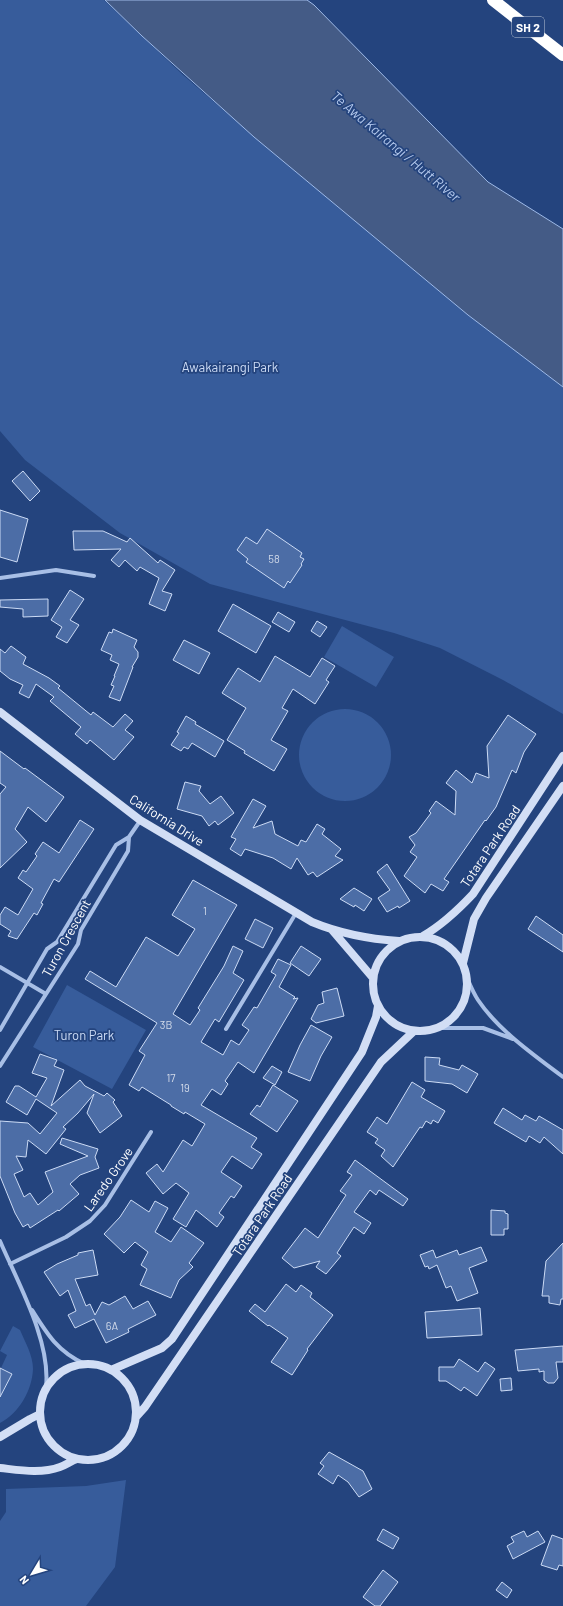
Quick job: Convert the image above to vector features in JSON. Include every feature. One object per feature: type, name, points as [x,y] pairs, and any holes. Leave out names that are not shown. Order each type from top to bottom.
[{"type":"highway","name":"SH 2","points":[[492,0],[563,55]]},
{"type":"street","points":[[0,578],[56,570],[94,576]]},
{"type":"street","name":"California Drive","points":[[0,712],[140,820],[296,913],[312,922],[332,930],[360,938],[399,941]]},
{"type":"street","name":"Totara Park Road","points":[[423,936],[440,926],[473,894],[563,756]]},
{"type":"street","name":"Totara Park Road","points":[[463,963],[474,919],[486,898],[563,786]]},
{"type":"street","name":"Turon Crescent","points":[[0,1030],[27,983],[48,950],[57,942],[116,845],[129,837],[140,820]]},
{"type":"street","name":"Turon Crescent","points":[[0,1066],[78,944],[81,930],[128,851],[129,837]]},
{"type":"street","points":[[226,1029],[296,913]]},
{"type":"street","name":"California Drive","points":[[332,930],[373,978]]},
{"type":"street","points":[[515,1040],[483,1028],[439,1028],[422,1032],[403,1028],[393,1023],[384,1015],[378,1006],[375,997],[373,978],[381,957],[389,948],[399,941],[410,938],[423,936],[446,944],[456,952],[463,963],[468,980],[477,999],[485,1009],[515,1040],[563,1077]]},
{"type":"street","points":[[0,967],[46,994]]},
{"type":"street","points":[[439,1028],[452,1020],[461,1009],[467,995],[468,980]]},
{"type":"street","name":"Totara Park Road","points":[[111,1370],[162,1348],[172,1339],[362,1052],[376,1017],[378,1006]]},
{"type":"street","name":"Totara Park Road","points":[[136,1417],[145,1407],[381,1062],[414,1031]]},
{"type":"street","name":"Laredo Grove","points":[[10,1264],[66,1237],[90,1221],[104,1205],[151,1132]]},
{"type":"street","points":[[0,1241],[27,1301],[45,1352],[47,1366],[46,1388]]},
{"type":"street","points":[[27,1301],[42,1327],[59,1348],[73,1358],[86,1364],[103,1366],[111,1370],[120,1376],[133,1395],[136,1417],[128,1438],[111,1454],[88,1460],[77,1459],[67,1455],[51,1442],[42,1424],[40,1414],[41,1400],[46,1388],[52,1380],[67,1368],[86,1364]]},
{"type":"street","points":[[0,1437],[30,1418],[40,1414]]},
{"type":"street","points":[[0,1468],[46,1470],[60,1467],[77,1459]]},
{"type":"green space","name":"Awakairangi Park","points":[[0,0],[104,0],[183,75],[270,150],[423,262],[563,379],[563,714],[503,680],[440,648],[394,633],[210,584],[120,533],[25,460],[0,431]]},
{"type":"green space","points":[[342,626],[394,657],[376,687],[324,657]]},
{"type":"green space","points":[[345,709],[363,713],[377,723],[387,737],[391,755],[387,773],[377,787],[363,797],[345,801],[327,797],[313,787],[303,773],[299,755],[303,737],[313,723],[327,713]]},
{"type":"green space","name":"Turon Park","points":[[67,985],[146,1030],[112,1089],[33,1047]]},
{"type":"green space","points":[[13,1326],[20,1330],[32,1359],[32,1377],[27,1393],[19,1407],[7,1419],[0,1423],[0,1397],[12,1374],[1,1368],[7,1355],[0,1351]]},
{"type":"green space","points":[[126,1480],[115,1567],[86,1606],[0,1606],[0,1521],[6,1512],[6,1489],[86,1486]]},
{"type":"water","name":"Te Awa Kairangi / Hutt River","points":[[105,0],[307,0],[314,5],[488,182],[563,229],[563,387],[468,315],[254,137],[142,36]]},
{"type":"building","points":[[23,471],[40,491],[30,501],[12,481]]},
{"type":"building","points":[[0,510],[28,519],[17,562],[0,557]]},
{"type":"building","points":[[267,529],[302,553],[300,557],[304,559],[301,564],[302,565],[290,583],[288,581],[284,588],[246,562],[248,559],[237,550],[246,537],[257,544]]},
{"type":"building","points":[[73,531],[103,531],[127,542],[130,538],[158,563],[160,560],[175,570],[162,591],[172,594],[165,611],[149,604],[159,578],[140,567],[137,571],[125,560],[119,567],[111,560],[121,549],[74,550]]},
{"type":"building","points":[[70,590],[84,599],[70,620],[79,625],[67,643],[56,637],[62,627],[51,620]]},
{"type":"building","points":[[48,599],[48,616],[23,617],[23,609],[0,607],[0,600]]},
{"type":"building","points":[[233,604],[271,626],[256,653],[218,631]]},
{"type":"building","points":[[278,612],[295,622],[289,632],[272,622]]},
{"type":"building","points":[[317,621],[327,627],[320,637],[311,631]]},
{"type":"building","points":[[113,629],[137,640],[134,647],[138,652],[138,657],[132,667],[120,701],[109,697],[114,686],[111,685],[119,664],[110,660],[112,655],[101,650],[109,632],[112,633]]},
{"type":"building","points":[[184,640],[210,653],[199,674],[173,660]]},
{"type":"building","points":[[11,646],[26,657],[23,664],[49,678],[60,686],[58,688],[91,715],[93,712],[113,727],[125,714],[133,721],[125,730],[134,737],[114,760],[90,740],[87,744],[75,734],[81,727],[50,701],[54,697],[36,684],[29,698],[19,693],[23,685],[10,679],[0,671],[0,649],[5,653]]},
{"type":"building","points":[[275,656],[310,677],[322,658],[335,666],[326,680],[329,682],[315,704],[293,689],[282,708],[288,711],[271,740],[287,749],[274,771],[244,753],[245,751],[227,740],[246,708],[222,693],[238,668],[260,682]]},
{"type":"building","points":[[508,715],[536,734],[524,752],[516,773],[512,770],[496,807],[486,821],[485,820],[444,879],[449,882],[443,891],[431,884],[425,893],[404,876],[417,857],[410,852],[415,845],[409,837],[416,833],[431,813],[429,811],[436,801],[455,815],[456,791],[446,783],[456,770],[472,783],[476,773],[489,778],[487,746]]},
{"type":"building","points":[[186,716],[196,722],[195,724],[224,741],[215,757],[192,743],[188,749],[184,747],[181,751],[171,745],[179,733],[177,732]]},
{"type":"building","points":[[0,751],[64,797],[46,822],[28,807],[15,829],[27,842],[0,868],[0,794],[6,787],[0,783]]},
{"type":"building","points":[[185,782],[201,786],[199,791],[210,804],[221,796],[234,813],[218,825],[215,821],[209,826],[202,816],[177,809]]},
{"type":"building","points":[[253,799],[266,806],[253,828],[272,821],[275,834],[298,846],[301,840],[306,842],[317,824],[325,829],[322,834],[341,849],[335,856],[343,860],[317,877],[313,872],[308,875],[297,858],[291,869],[273,858],[245,849],[241,856],[230,849],[236,839],[231,837]]},
{"type":"building","points":[[80,820],[94,829],[59,882],[54,879],[41,903],[43,904],[37,915],[34,913],[17,939],[8,936],[11,931],[0,924],[0,915],[5,907],[18,915],[33,889],[18,878],[23,870],[26,872],[37,856],[35,854],[43,842],[59,853]]},
{"type":"building","points":[[387,864],[410,901],[399,908],[398,906],[387,912],[378,898],[390,890],[377,872]]},
{"type":"building","points":[[193,880],[237,905],[173,1014],[190,1025],[200,1010],[198,1008],[224,966],[233,946],[243,951],[233,973],[244,980],[219,1022],[215,1019],[201,1042],[223,1055],[231,1040],[239,1045],[249,1030],[242,1025],[254,1007],[257,1008],[276,975],[271,972],[278,959],[291,965],[279,987],[295,997],[293,999],[298,998],[254,1073],[238,1062],[225,1081],[228,1084],[221,1095],[212,1089],[201,1105],[257,1138],[251,1147],[262,1154],[252,1169],[232,1156],[221,1172],[242,1186],[234,1198],[231,1196],[219,1213],[224,1217],[217,1227],[196,1210],[186,1227],[173,1219],[189,1193],[176,1183],[163,1194],[146,1173],[157,1164],[163,1172],[183,1140],[192,1146],[205,1124],[185,1112],[184,1114],[142,1087],[139,1091],[129,1085],[145,1055],[139,1051],[157,1023],[85,979],[90,971],[116,987],[146,937],[178,956],[195,929],[172,915]]},
{"type":"building","points":[[354,888],[372,899],[364,911],[355,905],[354,907],[340,899]]},
{"type":"building","points":[[536,916],[563,935],[563,952],[528,929]]},
{"type":"building","points":[[255,919],[273,928],[263,948],[245,939]]},
{"type":"building","points":[[301,946],[321,959],[309,976],[290,963]]},
{"type":"building","points":[[337,988],[344,1016],[316,1023],[311,1019],[318,1005],[324,1003],[322,992]]},
{"type":"building","points":[[311,1025],[332,1037],[321,1056],[310,1081],[288,1072]]},
{"type":"building","points":[[40,1054],[57,1060],[54,1066],[64,1070],[51,1106],[80,1080],[85,1086],[104,1096],[107,1093],[115,1100],[113,1102],[122,1116],[100,1133],[87,1113],[94,1094],[78,1113],[63,1127],[66,1129],[46,1154],[28,1140],[26,1157],[16,1156],[23,1170],[14,1174],[24,1197],[30,1193],[38,1205],[53,1192],[45,1172],[88,1156],[60,1144],[62,1138],[98,1149],[95,1157],[99,1168],[80,1175],[70,1184],[79,1194],[59,1211],[58,1210],[30,1228],[28,1224],[23,1227],[15,1213],[0,1176],[0,1121],[28,1123],[40,1134],[57,1113],[36,1099],[27,1115],[6,1102],[15,1086],[19,1086],[36,1097],[47,1078],[32,1073]]},
{"type":"building","points":[[425,1057],[440,1058],[439,1065],[459,1070],[462,1065],[478,1074],[467,1093],[452,1084],[425,1081]]},
{"type":"building","points":[[272,1066],[282,1072],[275,1085],[263,1078]]},
{"type":"building","points":[[412,1082],[425,1090],[421,1097],[445,1111],[438,1123],[433,1120],[431,1124],[426,1121],[422,1128],[420,1127],[393,1167],[381,1156],[385,1150],[375,1143],[378,1139],[367,1132],[377,1117],[387,1124]]},
{"type":"building","points":[[273,1085],[298,1101],[277,1132],[250,1114],[257,1105],[260,1107]]},
{"type":"building","points":[[503,1108],[522,1120],[525,1115],[536,1121],[539,1116],[563,1130],[563,1154],[544,1137],[540,1143],[529,1136],[526,1142],[494,1123]]},
{"type":"building","points":[[355,1160],[408,1199],[403,1206],[379,1190],[376,1195],[370,1190],[354,1212],[371,1223],[364,1234],[354,1227],[337,1253],[341,1256],[326,1274],[316,1267],[320,1261],[294,1268],[282,1258],[305,1228],[318,1238],[346,1195],[340,1191],[352,1175],[347,1172]]},
{"type":"building","points":[[131,1200],[149,1212],[155,1201],[168,1208],[155,1232],[171,1242],[181,1227],[204,1243],[189,1263],[193,1267],[179,1280],[171,1298],[140,1285],[147,1269],[141,1265],[148,1252],[135,1242],[124,1253],[104,1234],[120,1217]]},
{"type":"building","points":[[491,1210],[505,1211],[505,1213],[508,1214],[508,1229],[504,1229],[504,1235],[491,1235]]},
{"type":"building","points":[[563,1243],[563,1299],[561,1299],[560,1305],[549,1303],[549,1296],[542,1296],[546,1261]]},
{"type":"building","points":[[481,1247],[487,1261],[469,1268],[478,1293],[457,1301],[451,1286],[446,1288],[437,1265],[429,1269],[428,1266],[425,1267],[420,1255],[433,1250],[436,1258],[457,1250],[459,1255]]},
{"type":"building","points":[[93,1250],[98,1275],[75,1279],[86,1306],[90,1304],[95,1315],[102,1302],[109,1305],[125,1296],[133,1309],[148,1301],[156,1315],[128,1329],[129,1332],[106,1343],[94,1319],[75,1328],[68,1315],[76,1311],[68,1290],[60,1296],[44,1272],[57,1264],[78,1255],[78,1253]]},
{"type":"building","points":[[286,1284],[296,1292],[301,1285],[312,1293],[310,1297],[333,1315],[307,1349],[308,1350],[292,1375],[271,1362],[288,1338],[269,1325],[268,1326],[249,1311],[255,1304],[265,1312]]},
{"type":"building","points":[[480,1308],[482,1335],[427,1338],[425,1312]]},
{"type":"building","points":[[563,1346],[563,1362],[556,1362],[558,1378],[554,1383],[548,1383],[544,1380],[544,1371],[539,1372],[539,1369],[518,1371],[515,1350]]},
{"type":"building","points":[[459,1359],[478,1372],[485,1362],[495,1369],[477,1396],[464,1387],[461,1391],[446,1381],[439,1381],[439,1367],[454,1367]]},
{"type":"building","points":[[0,1368],[12,1374],[0,1397]]},
{"type":"building","points":[[511,1378],[512,1390],[501,1391],[500,1379]]},
{"type":"building","points":[[329,1452],[363,1471],[372,1489],[359,1497],[348,1482],[338,1475],[333,1484],[318,1474],[324,1466],[320,1463]]},
{"type":"building","points":[[383,1529],[399,1538],[393,1549],[377,1540]]},
{"type":"building","points":[[524,1531],[527,1537],[538,1531],[545,1542],[513,1559],[507,1546],[514,1542],[511,1537]]},
{"type":"building","points":[[552,1535],[563,1539],[563,1566],[559,1565],[557,1570],[541,1565]]},
{"type":"building","points":[[383,1570],[398,1582],[380,1606],[375,1606],[363,1597]]},
{"type":"building","points":[[502,1582],[512,1590],[507,1598],[496,1590]]}]
